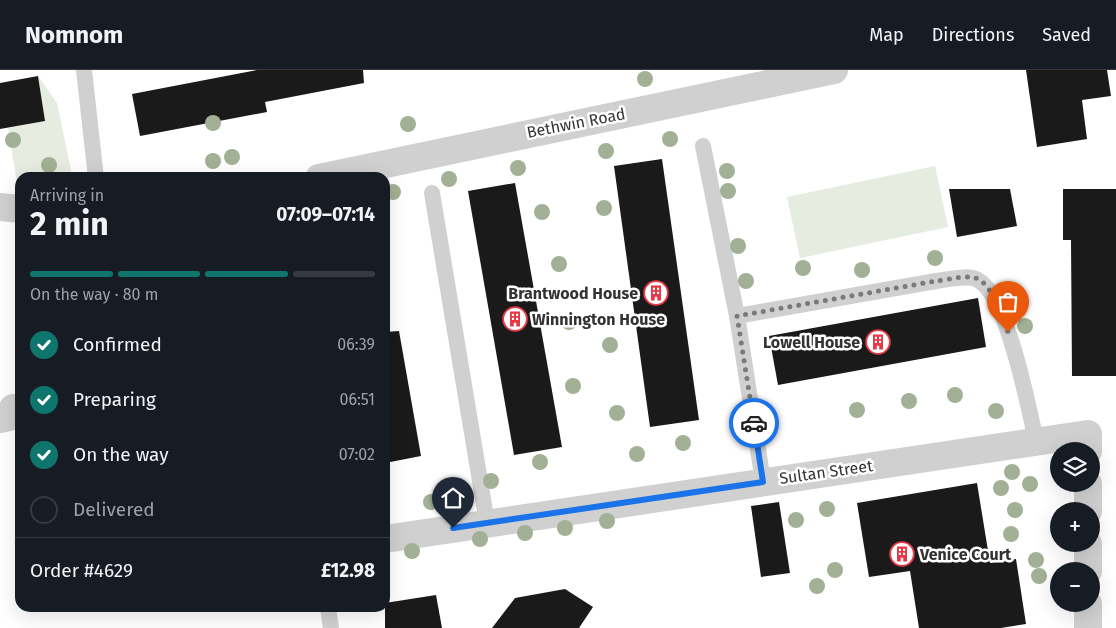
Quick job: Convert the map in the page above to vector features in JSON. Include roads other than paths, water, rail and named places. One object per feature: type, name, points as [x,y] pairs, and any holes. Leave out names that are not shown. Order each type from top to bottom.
[{"type":"street","name":"Bethwin Road","points":[[346,172],[784,75],[834,70]]},
{"type":"street","name":"Sultan Street","points":[[390,538],[1036,441],[1088,442]]},
{"type":"street","points":[[1088,612],[1088,628]]},
{"type":"lane","points":[[84,70],[95,172]]},
{"type":"lane","points":[[703,146],[737,316],[763,482]]},
{"type":"lane","points":[[432,193],[488,523]]},
{"type":"lane","points":[[737,316],[936,281],[970,277],[980,280],[997,302],[1013,347],[1026,390],[1036,441]]},
{"type":"lane","points":[[329,612],[331,628]]},
{"type":"place","name":"Brantwood House","points":[[656,293]]},
{"type":"place","name":"Winnington House","points":[[515,319]]},
{"type":"place","name":"Lowell House","points":[[878,342]]},
{"type":"place","name":"Venice Court","points":[[902,554]]}]
